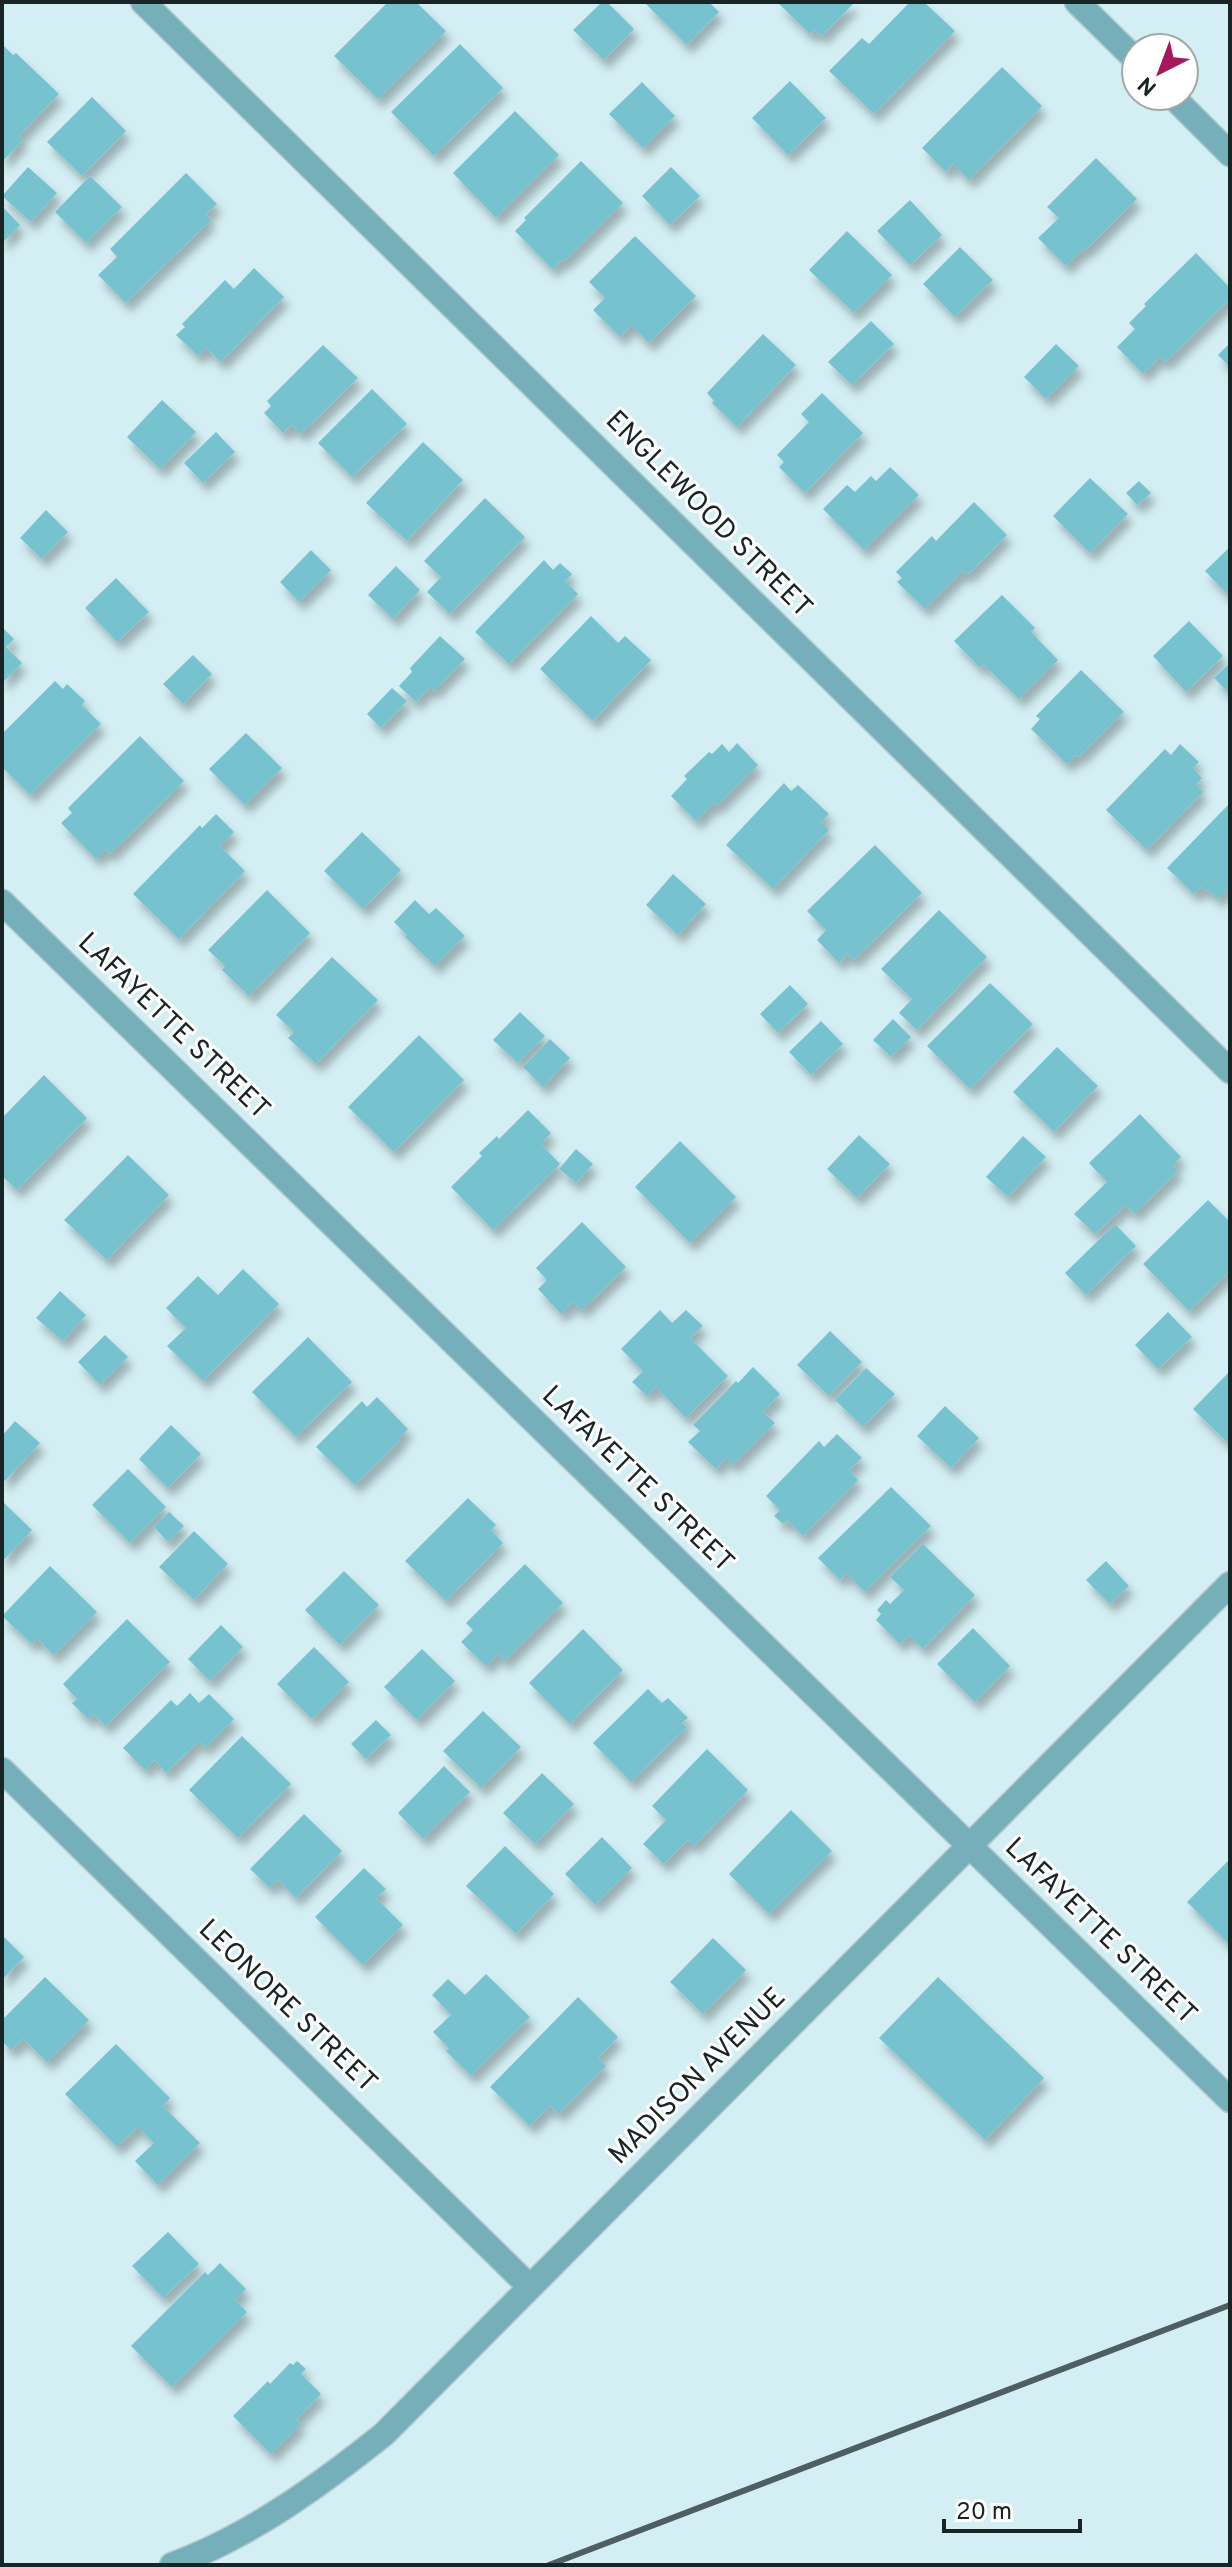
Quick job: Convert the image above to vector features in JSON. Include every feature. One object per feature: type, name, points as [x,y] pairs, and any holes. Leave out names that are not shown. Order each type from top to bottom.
[{"type":"street","name":"ENGLEWOOD STREET","points":[[143,2],[1230,1071]]},
{"type":"street","points":[[1077,2],[1120,44]]},
{"type":"street","points":[[1188,112],[1230,154]]},
{"type":"street","name":"LAFAYETTE STREET","points":[[2,902],[1230,2100]]},
{"type":"street","name":"MADISON AVENUE","points":[[172,2565],[200,2555],[248,2529],[339,2470],[400,2418],[1230,1584]]},
{"type":"street","name":"LEONORE STREET","points":[[2,1770],[530,2287]]},
{"type":"building","points":[[388,2],[416,2],[446,31],[378,99],[334,56]]},
{"type":"building","points":[[602,2],[607,2],[634,29],[604,60],[573,30]]},
{"type":"building","points":[[644,2],[709,2],[719,12],[687,45]]},
{"type":"building","points":[[777,2],[855,2],[822,36],[815,30],[810,34]]},
{"type":"building","points":[[910,2],[924,2],[955,31],[874,114],[829,71],[862,38],[869,44]]},
{"type":"building","points":[[2,44],[13,55],[16,53],[59,94],[19,136],[23,140],[2,162]]},
{"type":"building","points":[[460,44],[503,88],[434,156],[391,112]]},
{"type":"building","points":[[1002,67],[1042,106],[969,180],[953,164],[946,172],[922,148]]},
{"type":"building","points":[[790,81],[826,118],[788,155],[752,118]]},
{"type":"building","points":[[642,82],[675,116],[643,148],[609,114]]},
{"type":"building","points":[[92,97],[126,131],[82,176],[47,142]]},
{"type":"building","points":[[515,111],[559,155],[496,218],[453,173]]},
{"type":"building","points":[[1096,158],[1137,199],[1066,266],[1038,238],[1059,218],[1047,207]]},
{"type":"building","points":[[581,161],[623,203],[565,261],[563,259],[552,269],[515,231]]},
{"type":"building","points":[[28,167],[57,193],[31,222],[2,196]]},
{"type":"building","points":[[671,167],[700,196],[670,225],[642,196]]},
{"type":"building","points":[[186,173],[217,204],[206,214],[211,220],[126,303],[98,275],[117,257],[110,249]]},
{"type":"building","points":[[90,176],[122,207],[86,243],[55,212]]},
{"type":"building","points":[[910,200],[942,235],[910,265],[877,231]]},
{"type":"building","points":[[2,206],[20,225],[2,243]]},
{"type":"building","points":[[847,231],[892,275],[854,313],[809,270]]},
{"type":"building","points":[[635,236],[696,296],[649,343],[631,325],[620,337],[593,310],[605,298],[589,282]]},
{"type":"building","points":[[960,247],[993,280],[955,317],[923,284]]},
{"type":"building","points":[[1196,253],[1230,288],[1230,299],[1166,362],[1160,357],[1143,374],[1117,347],[1135,329],[1129,323],[1146,306],[1144,304]]},
{"type":"building","points":[[254,268],[284,297],[221,362],[206,348],[198,356],[176,335],[185,327],[182,324],[225,280],[234,289]]},
{"type":"building","points":[[871,321],[894,344],[852,385],[828,362]]},
{"type":"building","points":[[763,334],[796,365],[737,427],[712,403],[714,401],[707,393]]},
{"type":"building","points":[[1230,343],[1230,367],[1218,355]]},
{"type":"building","points":[[1056,344],[1079,366],[1046,399],[1024,377]]},
{"type":"building","points":[[323,345],[358,378],[301,434],[292,425],[283,433],[264,413],[271,406],[267,401]]},
{"type":"building","points":[[372,389],[407,424],[352,477],[318,443]]},
{"type":"building","points":[[822,393],[863,433],[805,493],[779,467],[784,462],[777,455],[809,422],[801,414]]},
{"type":"building","points":[[162,400],[196,432],[160,469],[127,437]]},
{"type":"building","points":[[216,432],[235,452],[203,483],[184,463]]},
{"type":"building","points":[[423,442],[463,480],[407,541],[366,503]]},
{"type":"building","points":[[890,467],[919,495],[864,550],[823,509],[847,485],[855,492],[871,476],[876,481]]},
{"type":"building","points":[[1090,478],[1128,514],[1090,553],[1053,516]]},
{"type":"building","points":[[1139,481],[1151,493],[1137,505],[1126,493]]},
{"type":"building","points":[[485,498],[525,537],[450,614],[427,592],[441,577],[424,561]]},
{"type":"building","points":[[974,502],[1007,535],[968,575],[963,571],[925,609],[897,582],[902,578],[896,572],[932,536],[936,541]]},
{"type":"building","points":[[46,510],[68,532],[42,559],[20,538]]},
{"type":"building","points":[[1230,547],[1230,597],[1205,571]]},
{"type":"building","points":[[311,550],[331,570],[299,602],[280,582]]},
{"type":"building","points":[[544,560],[553,570],[560,563],[572,574],[565,581],[578,594],[509,664],[475,632]]},
{"type":"building","points":[[396,566],[420,590],[393,619],[368,595]]},
{"type":"building","points":[[116,578],[149,612],[117,642],[85,608]]},
{"type":"building","points":[[1002,595],[1035,628],[1031,632],[1058,660],[1019,699],[983,664],[980,668],[954,641]]},
{"type":"building","points":[[591,616],[618,643],[625,636],[651,660],[593,721],[540,669]]},
{"type":"building","points":[[1189,621],[1223,656],[1186,692],[1153,656]]},
{"type":"building","points":[[2,627],[14,639],[6,647],[22,663],[2,683]]},
{"type":"building","points":[[440,636],[465,659],[434,691],[430,687],[416,702],[399,686],[412,672],[410,668]]},
{"type":"building","points":[[193,655],[212,674],[183,704],[163,684]]},
{"type":"building","points":[[1230,663],[1230,694],[1214,678]]},
{"type":"building","points":[[1081,670],[1124,712],[1079,757],[1076,755],[1067,764],[1031,729],[1040,719],[1036,716]]},
{"type":"building","points":[[55,681],[63,689],[67,684],[85,701],[82,705],[101,724],[30,795],[2,767],[2,734]]},
{"type":"building","points":[[392,688],[407,701],[381,728],[367,714]]},
{"type":"building","points":[[246,733],[282,768],[245,805],[209,769]]},
{"type":"building","points":[[140,736],[184,781],[110,854],[106,849],[96,859],[61,823],[72,813],[68,808]]},
{"type":"building","points":[[737,743],[758,765],[717,806],[714,803],[696,821],[671,796],[687,779],[684,776],[709,752],[712,754],[722,744],[729,752]]},
{"type":"building","points":[[1180,744],[1199,762],[1193,768],[1202,778],[1196,785],[1203,792],[1147,850],[1106,810],[1165,749],[1171,755]]},
{"type":"building","points":[[784,783],[791,791],[798,785],[829,814],[821,822],[829,830],[773,889],[726,845]]},
{"type":"building","points":[[1228,805],[1230,887],[1218,899],[1208,889],[1206,892],[1201,887],[1194,894],[1167,868]]},
{"type":"building","points":[[216,814],[234,832],[220,846],[245,871],[179,939],[133,894],[200,825],[202,828]]},
{"type":"building","points":[[362,832],[401,870],[363,909],[324,871]]},
{"type":"building","points":[[875,845],[922,893],[854,960],[847,954],[839,963],[817,940],[826,930],[807,911]]},
{"type":"building","points":[[673,874],[706,904],[678,935],[646,905]]},
{"type":"building","points":[[267,890],[310,933],[249,996],[222,970],[225,966],[208,950]]},
{"type":"building","points":[[415,900],[429,914],[436,908],[465,936],[435,966],[394,922]]},
{"type":"building","points":[[939,910],[987,957],[917,1030],[899,1013],[912,999],[881,969]]},
{"type":"building","points":[[332,957],[378,1000],[316,1064],[288,1038],[294,1032],[276,1015]]},
{"type":"building","points":[[990,983],[1033,1024],[970,1089],[927,1046]]},
{"type":"building","points":[[790,985],[808,1004],[778,1033],[760,1014]]},
{"type":"building","points":[[520,1012],[545,1036],[518,1063],[493,1040]]},
{"type":"building","points":[[893,1019],[911,1037],[891,1057],[873,1040]]},
{"type":"building","points":[[821,1021],[843,1044],[811,1075],[789,1052]]},
{"type":"building","points":[[419,1035],[464,1080],[394,1152],[348,1107]]},
{"type":"building","points":[[550,1039],[570,1058],[543,1087],[523,1067]]},
{"type":"building","points":[[1057,1047],[1098,1086],[1054,1132],[1013,1092]]},
{"type":"building","points":[[44,1075],[87,1118],[17,1190],[2,1176],[2,1118]]},
{"type":"building","points":[[528,1110],[551,1133],[541,1144],[560,1164],[493,1230],[451,1187],[482,1156],[479,1153],[497,1136],[499,1139]]},
{"type":"building","points":[[1140,1114],[1181,1157],[1173,1165],[1178,1171],[1134,1214],[1126,1205],[1095,1234],[1074,1214],[1107,1182],[1089,1163]]},
{"type":"building","points":[[859,1135],[890,1164],[857,1198],[827,1169]]},
{"type":"building","points":[[1023,1136],[1046,1157],[1008,1197],[986,1177]]},
{"type":"building","points":[[680,1141],[736,1197],[690,1243],[635,1187]]},
{"type":"building","points":[[576,1149],[593,1164],[576,1183],[559,1169]]},
{"type":"building","points":[[128,1155],[169,1195],[107,1260],[64,1220]]},
{"type":"building","points":[[1208,1200],[1230,1222],[1230,1271],[1189,1311],[1143,1264]]},
{"type":"building","points":[[582,1222],[626,1267],[582,1310],[573,1302],[561,1314],[538,1289],[547,1280],[536,1268]]},
{"type":"building","points":[[1115,1224],[1136,1246],[1086,1295],[1065,1273]]},
{"type":"building","points":[[243,1269],[279,1304],[203,1381],[167,1346],[186,1328],[166,1308],[198,1276],[218,1295]]},
{"type":"building","points":[[60,1291],[86,1315],[63,1341],[36,1318]]},
{"type":"building","points":[[660,1310],[672,1323],[686,1310],[703,1326],[690,1338],[728,1376],[686,1418],[656,1387],[647,1396],[632,1382],[643,1371],[621,1349]]},
{"type":"building","points":[[1168,1312],[1192,1337],[1158,1369],[1135,1345]]},
{"type":"building","points":[[830,1331],[862,1362],[829,1396],[797,1365]]},
{"type":"building","points":[[105,1335],[128,1357],[100,1385],[78,1362]]},
{"type":"building","points":[[308,1337],[352,1382],[296,1437],[252,1392]]},
{"type":"building","points":[[753,1367],[780,1394],[763,1412],[775,1423],[733,1465],[726,1458],[716,1469],[688,1442],[700,1431],[693,1425]]},
{"type":"building","points":[[866,1368],[895,1394],[863,1427],[835,1400]]},
{"type":"building","points":[[1228,1373],[1230,1375],[1230,1445],[1193,1409]]},
{"type":"building","points":[[377,1397],[408,1429],[399,1438],[401,1440],[355,1485],[316,1447],[362,1401],[367,1407]]},
{"type":"building","points":[[945,1406],[979,1438],[951,1468],[917,1436]]},
{"type":"building","points":[[15,1421],[40,1443],[5,1481],[2,1478],[2,1436]]},
{"type":"building","points":[[171,1425],[201,1454],[168,1488],[139,1459]]},
{"type":"building","points":[[837,1434],[862,1458],[849,1470],[858,1480],[803,1536],[787,1520],[783,1524],[774,1516],[780,1510],[766,1496],[819,1441],[824,1447]]},
{"type":"building","points":[[128,1469],[166,1507],[130,1543],[92,1505]]},
{"type":"building","points":[[891,1487],[931,1526],[865,1592],[846,1573],[840,1580],[818,1558]]},
{"type":"building","points":[[468,1498],[496,1525],[491,1530],[503,1543],[446,1601],[405,1561]]},
{"type":"building","points":[[2,1501],[32,1530],[2,1562]]},
{"type":"building","points":[[169,1512],[184,1526],[168,1542],[154,1527]]},
{"type":"building","points":[[194,1531],[228,1564],[194,1600],[159,1567]]},
{"type":"building","points":[[923,1544],[975,1595],[923,1649],[909,1635],[900,1644],[876,1620],[881,1614],[877,1610],[886,1600],[890,1604],[904,1590],[890,1577]]},
{"type":"building","points":[[1106,1561],[1129,1586],[1110,1604],[1086,1580]]},
{"type":"building","points":[[525,1564],[563,1603],[505,1661],[498,1654],[486,1666],[461,1642],[473,1630],[466,1623]]},
{"type":"building","points":[[50,1566],[97,1612],[54,1655],[37,1639],[32,1644],[2,1616]]},
{"type":"building","points":[[344,1571],[379,1605],[340,1645],[305,1610]]},
{"type":"building","points":[[127,1619],[170,1662],[106,1726],[93,1714],[88,1719],[72,1703],[77,1699],[63,1684]]},
{"type":"building","points":[[221,1625],[243,1647],[210,1681],[188,1659]]},
{"type":"building","points":[[973,1628],[1010,1666],[975,1702],[937,1664]]},
{"type":"building","points":[[583,1629],[623,1670],[570,1724],[529,1683]]},
{"type":"building","points":[[314,1647],[349,1682],[312,1719],[277,1684]]},
{"type":"building","points":[[422,1649],[455,1681],[417,1720],[384,1687]]},
{"type":"building","points":[[648,1689],[662,1703],[668,1698],[688,1718],[682,1723],[687,1727],[631,1782],[593,1743]]},
{"type":"building","points":[[190,1693],[199,1703],[209,1694],[234,1719],[205,1748],[199,1741],[166,1773],[155,1760],[145,1770],[123,1748],[171,1700],[177,1706]]},
{"type":"building","points":[[483,1711],[521,1747],[481,1788],[443,1751]]},
{"type":"building","points":[[376,1720],[391,1735],[366,1759],[351,1744]]},
{"type":"building","points":[[242,1736],[291,1784],[238,1838],[189,1790]]},
{"type":"building","points":[[707,1749],[748,1790],[694,1846],[688,1840],[664,1864],[643,1844],[666,1820],[652,1806]]},
{"type":"building","points":[[444,1766],[470,1792],[423,1839],[398,1813]]},
{"type":"building","points":[[542,1773],[574,1804],[535,1844],[503,1813]]},
{"type":"building","points":[[791,1810],[832,1851],[769,1914],[729,1874]]},
{"type":"building","points":[[304,1814],[342,1851],[296,1898],[278,1880],[270,1888],[250,1869]]},
{"type":"building","points":[[602,1837],[632,1868],[595,1905],[565,1874]]},
{"type":"building","points":[[505,1846],[554,1894],[516,1934],[466,1886]]},
{"type":"building","points":[[1230,1859],[1230,1945],[1187,1902]]},
{"type":"building","points":[[364,1868],[386,1889],[376,1898],[403,1925],[363,1965],[315,1917]]},
{"type":"building","points":[[2,1935],[24,1957],[2,1980]]},
{"type":"building","points":[[713,1938],[746,1970],[703,2014],[670,1982]]},
{"type":"building","points":[[486,1974],[530,2017],[471,2076],[446,2051],[449,2048],[433,2032],[451,2015],[432,1995],[448,1979],[465,1995]]},
{"type":"building","points":[[45,1977],[89,2020],[47,2062],[23,2039],[11,2050],[2,2041],[2,2020]]},
{"type":"building","points":[[938,1977],[1044,2078],[985,2140],[879,2038]]},
{"type":"building","points":[[578,1997],[618,2037],[598,2058],[606,2066],[559,2114],[550,2106],[530,2126],[490,2087]]},
{"type":"building","points":[[116,2044],[170,2098],[163,2106],[200,2143],[158,2185],[135,2161],[154,2143],[138,2127],[117,2147],[65,2094]]},
{"type":"building","points":[[168,2232],[199,2264],[163,2298],[132,2266]]},
{"type":"building","points":[[220,2263],[246,2289],[235,2300],[247,2312],[172,2387],[131,2346],[205,2272],[208,2275]]},
{"type":"building","points":[[297,2361],[306,2369],[301,2374],[321,2394],[296,2420],[301,2424],[271,2454],[233,2416],[268,2381],[270,2384],[290,2363],[293,2365]]},
{"type":"railway","points":[[549,2565],[1230,2305]]}]
